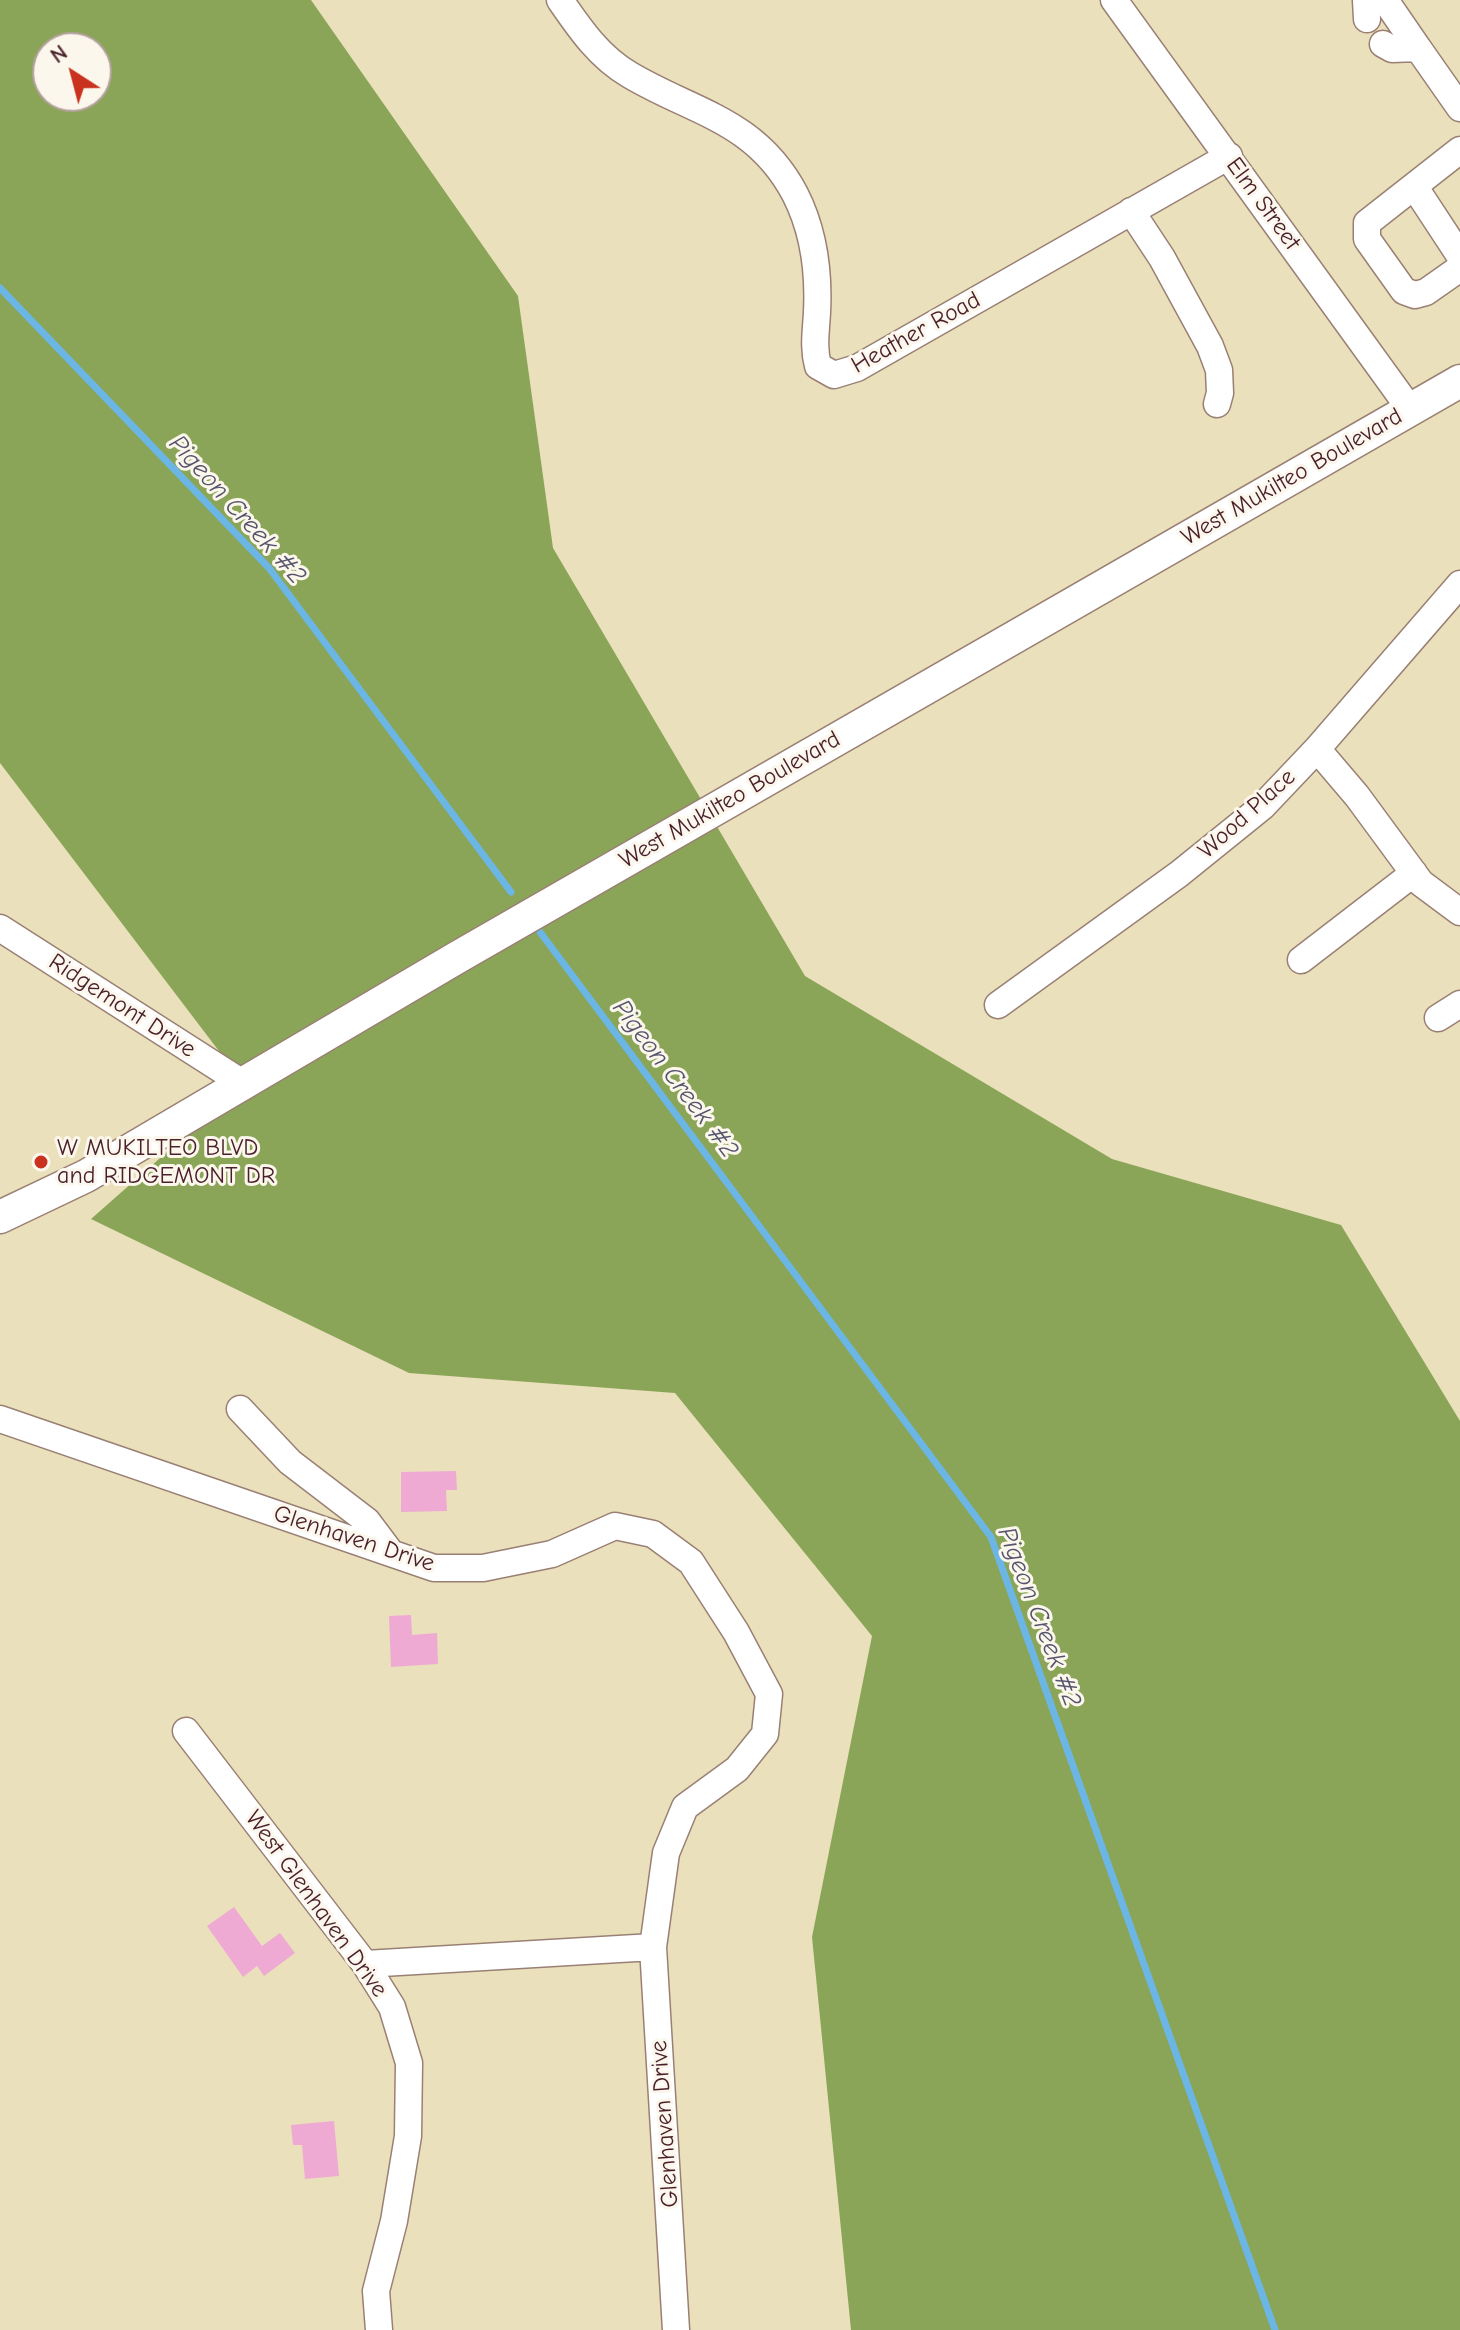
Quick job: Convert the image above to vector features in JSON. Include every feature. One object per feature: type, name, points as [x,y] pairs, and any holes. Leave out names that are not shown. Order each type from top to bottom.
[{"type":"main road","name":"West Mukilteo Boulevard","points":[[0,1217],[86,1176],[458,957],[1460,381]]},
{"type":"street","name":"Heather Road","points":[[560,0],[589,43],[628,74],[715,115],[766,152],[795,194],[813,241],[817,311],[813,347],[818,366],[834,375],[857,368],[1229,156]]},
{"type":"street","name":"Elm Street","points":[[1114,0],[1148,29],[1229,156],[1410,409]]},
{"type":"street","points":[[1373,6],[1418,48],[1460,108]]},
{"type":"street","points":[[1383,44],[1392,49],[1418,48]]},
{"type":"street","points":[[1460,150],[1367,223],[1367,239],[1404,291],[1415,295],[1426,292],[1460,268]]},
{"type":"street","points":[[1414,186],[1460,256]]},
{"type":"street","points":[[1131,211],[1162,258],[1210,346],[1219,370],[1217,404]]},
{"type":"street","name":"Wood Place","points":[[998,1005],[1179,874],[1262,807],[1300,755],[1460,584]]},
{"type":"street","points":[[1300,755],[1357,796],[1421,883],[1460,912]]},
{"type":"street","points":[[1301,960],[1414,873]]},
{"type":"street","name":"Ridgemont Drive","points":[[0,928],[244,1084]]},
{"type":"street","points":[[1438,1018],[1460,1004]]},
{"type":"street","points":[[240,1409],[290,1462],[367,1521],[391,1553]]},
{"type":"street","name":"Glenhaven Drive","points":[[0,1419],[434,1568],[483,1568],[552,1554],[615,1526],[653,1534],[691,1562],[736,1632],[769,1694],[765,1734],[737,1769],[685,1807],[666,1853],[653,1947],[676,2330]]},
{"type":"street","name":"West Glenhaven Drive","points":[[186,1731],[365,1964],[392,2007],[409,2063],[408,2136],[394,2221],[376,2291],[379,2330]]},
{"type":"street","points":[[365,1964],[653,1947]]},
{"type":"green space","points":[[0,0],[311,0],[518,296],[553,548],[805,976],[1112,1159],[1341,1225],[1460,1421],[1460,2330],[851,2330],[812,1937],[872,1636],[675,1393],[409,1373],[91,1219],[244,1084],[0,763]]},
{"type":"building","points":[[456,1471],[457,1490],[446,1490],[447,1511],[401,1512],[401,1472]]},
{"type":"building","points":[[411,1615],[412,1635],[437,1633],[438,1664],[391,1667],[389,1616]]},
{"type":"building","points":[[234,1907],[262,1946],[280,1933],[295,1953],[264,1976],[257,1966],[243,1977],[207,1926]]},
{"type":"building","points":[[334,2121],[339,2176],[305,2179],[302,2145],[293,2145],[291,2125]]},
{"type":"waterway","name":"Pigeon Creek #2","points":[[0,288],[269,568],[511,892]]},
{"type":"waterway","name":"Pigeon Creek #2","points":[[540,932],[991,1537],[1275,2330]]},
{"type":"place","name":"W MUKILTEO BLVD and RIDGEMONT DR","points":[[41,1162]]}]
